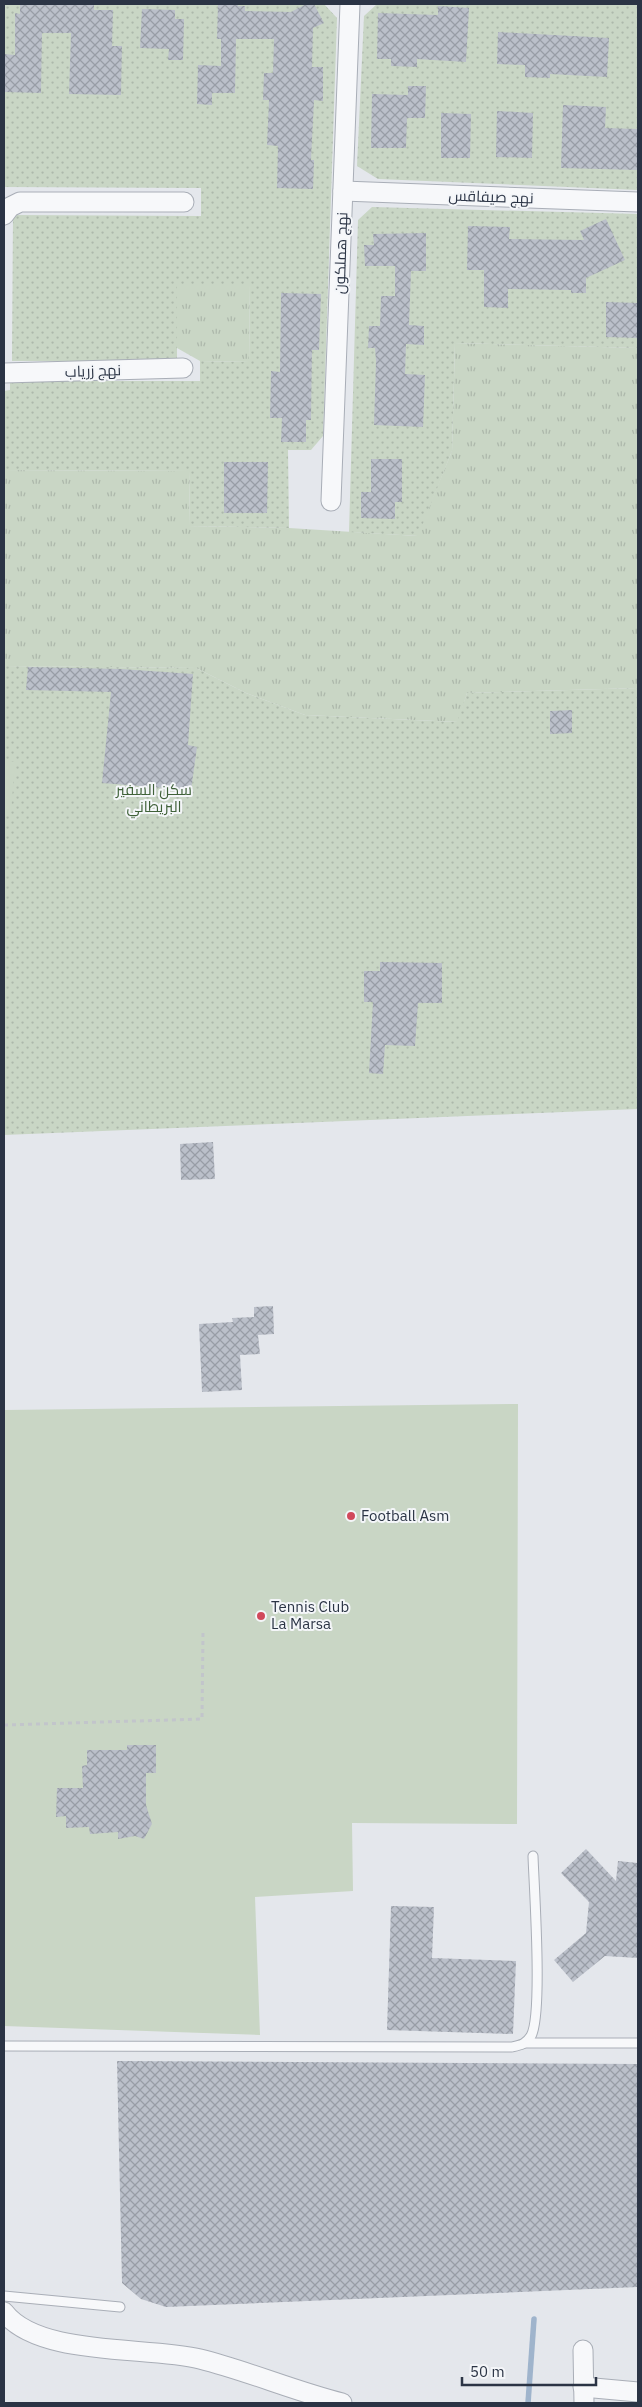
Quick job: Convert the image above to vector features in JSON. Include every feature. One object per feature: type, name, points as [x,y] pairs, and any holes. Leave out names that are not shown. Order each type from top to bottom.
[{"type":"street","name":"نهج هملكون","points":[[331,501],[350,4]]},
{"type":"street","name":"نهج صيفاقس","points":[[343,191],[638,202]]},
{"type":"street","points":[[4,215],[10,207],[20,202],[184,202]]},
{"type":"street","name":"نهج زرياب","points":[[4,373],[183,368]]},
{"type":"street","points":[[4,2312],[21,2328],[44,2338],[95,2347],[189,2356],[254,2373],[314,2396],[342,2403]]},
{"type":"street","points":[[583,2350],[584,2395],[638,2392]]},
{"type":"lane","points":[[526,2043],[532,2034],[537,1996],[533,1856]]},
{"type":"lane","points":[[4,2046],[512,2047],[526,2043],[638,2043]]},
{"type":"lane","points":[[4,2296],[120,2308]]},
{"type":"path","points":[[4,1725],[202,1719],[203,1631]]},
{"type":"green space","points":[[4,4],[324,4],[337,18],[323,436],[311,450],[288,450],[289,528],[189,526],[190,471],[4,470],[4,391],[10,390],[10,381],[200,381],[200,361],[249,362],[250,284],[177,284],[177,361],[12,361],[13,215],[201,216],[201,188],[4,187]]},
{"type":"green space","points":[[377,4],[638,4],[638,190],[378,179],[357,166],[364,16]]},
{"type":"green space","points":[[372,207],[638,214],[638,348],[455,343],[452,451],[418,536],[349,532],[358,220]]},
{"type":"green space","points":[[177,284],[250,284],[249,362],[200,361],[177,348]]},
{"type":"green space","points":[[455,343],[638,348],[638,688],[467,693],[458,722],[305,715],[246,693],[196,668],[4,666],[4,470],[190,471],[189,526],[289,528],[417,536],[452,451]]},
{"type":"green space","name":"سكن السفير البريطاني","points":[[4,666],[196,668],[246,693],[305,715],[457,722],[467,693],[638,688],[638,1109],[4,1135]]},
{"type":"green space","points":[[4,761],[15,762],[11,811],[4,811]]},
{"type":"green space","name":"Tennis Club La Marsa","points":[[518,1404],[517,1824],[352,1823],[353,1891],[255,1897],[260,2035],[4,2026],[4,1410]]},
{"type":"building","points":[[20,4],[94,4],[94,10],[113,10],[112,46],[122,46],[121,95],[69,94],[71,33],[42,33],[41,93],[4,92],[4,54],[15,55],[15,13],[20,14]]},
{"type":"building","points":[[218,4],[238,4],[238,6],[245,6],[245,11],[291,12],[306,4],[314,4],[324,23],[313,28],[312,67],[323,67],[323,101],[314,100],[311,160],[314,160],[313,189],[277,188],[278,146],[267,145],[269,100],[263,100],[264,73],[273,73],[274,39],[236,39],[235,93],[212,93],[212,105],[197,104],[198,65],[221,66],[221,39],[217,39]]},
{"type":"building","points":[[438,6],[469,8],[466,62],[417,59],[417,67],[391,66],[391,59],[377,59],[378,13],[438,15]]},
{"type":"building","points":[[142,9],[175,10],[175,19],[184,19],[183,60],[168,60],[169,49],[140,48]]},
{"type":"building","points":[[498,32],[609,38],[607,77],[550,74],[550,78],[525,77],[525,65],[497,64]]},
{"type":"building","points":[[408,86],[426,86],[425,118],[407,118],[406,148],[371,148],[372,94],[408,95]]},
{"type":"building","points":[[563,105],[606,107],[605,128],[638,129],[638,170],[561,168]]},
{"type":"building","points":[[497,111],[533,113],[532,158],[496,157]]},
{"type":"building","points":[[441,113],[471,114],[470,158],[441,158]]},
{"type":"building","points":[[606,219],[625,260],[586,278],[586,293],[571,293],[571,290],[508,289],[508,308],[484,307],[484,270],[467,270],[468,226],[510,227],[509,239],[584,240],[580,231]]},
{"type":"building","points":[[426,233],[426,271],[411,271],[409,325],[424,326],[424,345],[406,344],[405,374],[425,375],[423,427],[374,425],[376,361],[375,348],[368,348],[369,326],[380,326],[381,296],[395,296],[395,266],[365,266],[364,245],[374,245],[373,234]]},
{"type":"building","points":[[281,293],[321,294],[319,350],[312,350],[311,420],[306,420],[306,442],[281,442],[282,418],[270,418],[271,371],[280,372]]},
{"type":"building","points":[[606,302],[638,303],[638,338],[606,337]]},
{"type":"building","points":[[371,459],[402,459],[402,502],[395,502],[395,519],[361,518],[361,492],[371,492]]},
{"type":"building","points":[[224,462],[268,462],[267,513],[224,513]]},
{"type":"building","points":[[28,667],[121,669],[193,674],[188,745],[197,747],[191,790],[102,783],[111,692],[26,690]]},
{"type":"building","points":[[572,710],[572,733],[550,734],[550,711]]},
{"type":"building","points":[[380,962],[442,963],[442,1003],[418,1003],[415,1046],[385,1045],[383,1074],[369,1073],[373,1002],[364,1002],[364,971],[380,971]]},
{"type":"building","points":[[213,1142],[215,1179],[181,1180],[180,1144]]},
{"type":"building","points":[[273,1306],[274,1334],[258,1335],[260,1354],[240,1355],[242,1390],[202,1392],[199,1324],[233,1322],[232,1318],[254,1317],[254,1307]]},
{"type":"building","points":[[127,1745],[156,1745],[156,1773],[146,1773],[146,1805],[152,1824],[144,1839],[135,1836],[118,1839],[118,1832],[90,1834],[89,1827],[66,1828],[66,1816],[56,1817],[57,1788],[83,1788],[82,1766],[87,1765],[87,1750],[127,1750]]},
{"type":"building","points":[[586,1849],[616,1881],[618,1861],[638,1863],[638,1958],[605,1956],[573,1982],[554,1960],[586,1933],[589,1902],[561,1873]]},
{"type":"building","points":[[391,1906],[434,1907],[432,1958],[516,1961],[513,2034],[387,2030]]},
{"type":"building","points":[[117,2061],[638,2064],[638,2287],[166,2307],[141,2299],[122,2283]]},
{"type":"waterway","points":[[528,2403],[534,2319]]},
{"type":"place","name":"Football Asm","points":[[351,1516]]},
{"type":"place","name":"Tennis Club La Marsa","points":[[261,1616]]}]
